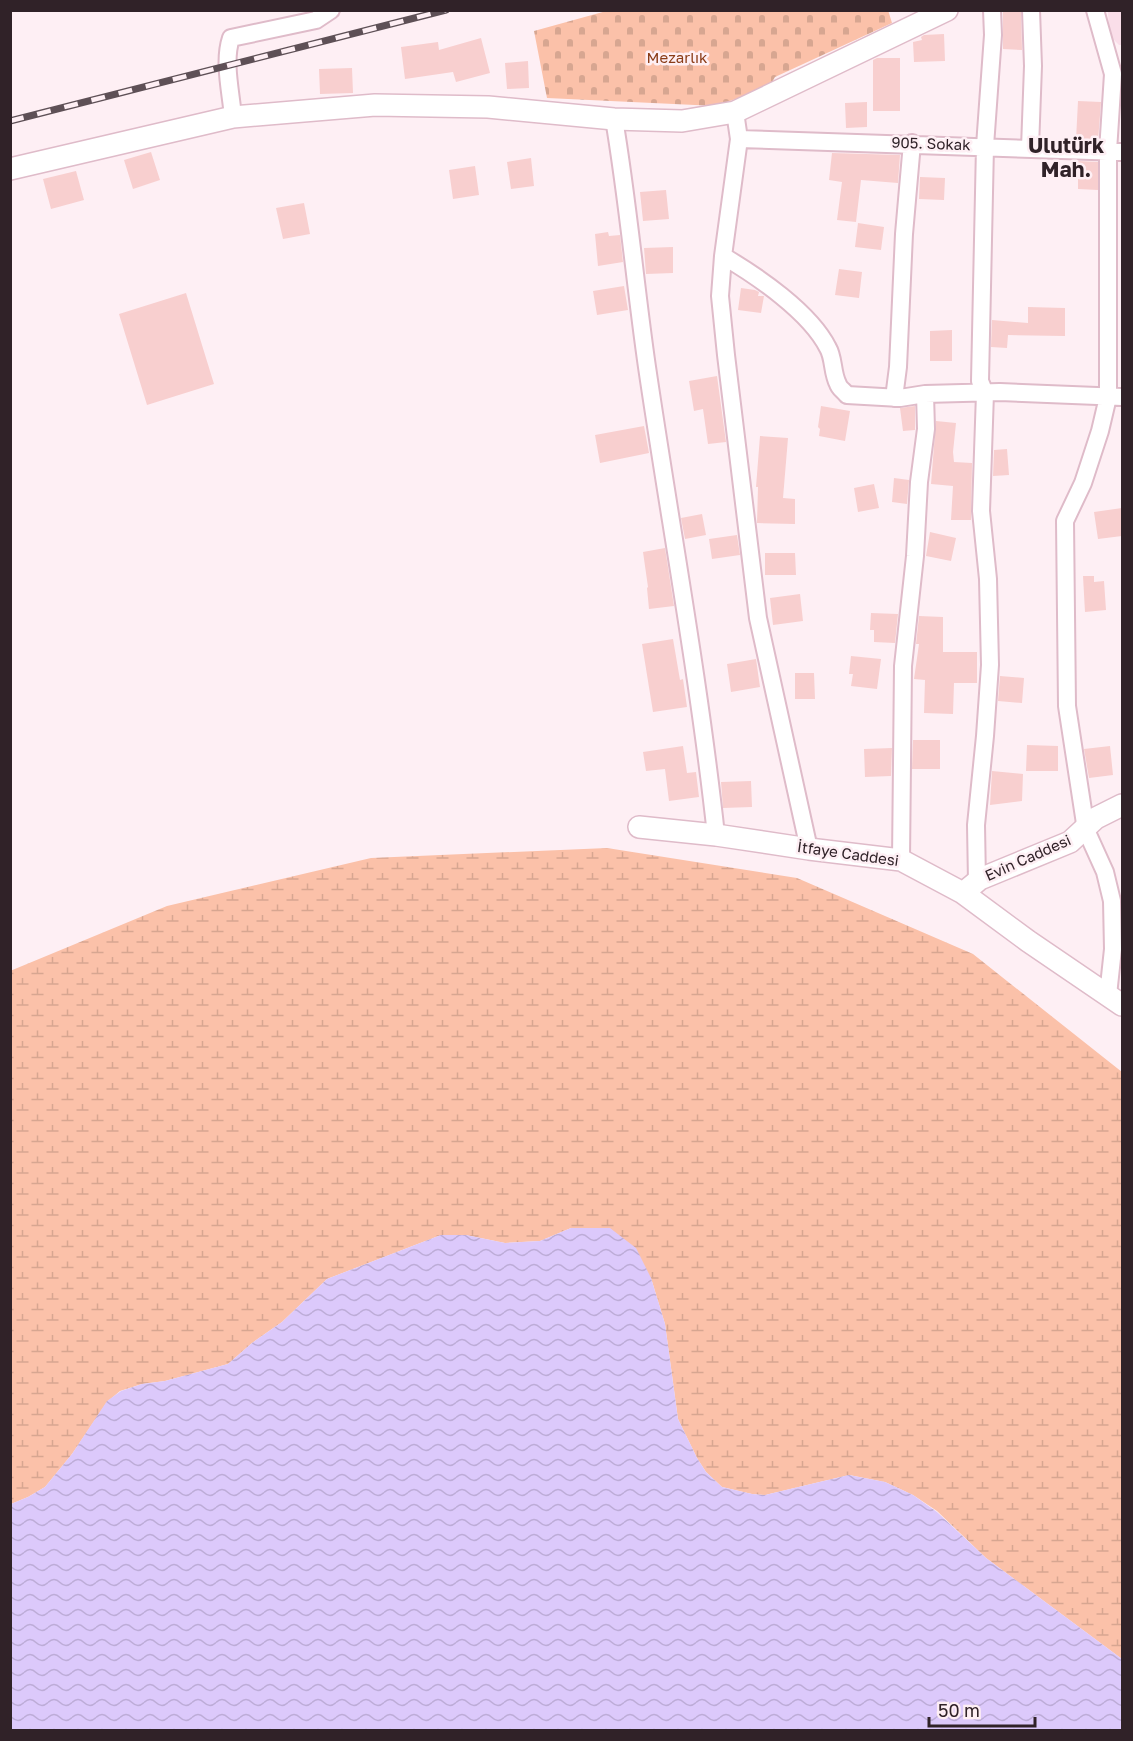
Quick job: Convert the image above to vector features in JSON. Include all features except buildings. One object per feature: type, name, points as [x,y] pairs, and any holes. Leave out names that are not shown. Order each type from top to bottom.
[{"type":"street","points":[[233,117],[228,65],[231,38],[316,20],[331,10]]},
{"type":"street","points":[[10,170],[233,117],[375,105],[488,107],[614,119],[682,121],[735,112],[947,10]]},
{"type":"street","points":[[970,887],[986,736],[990,665],[988,579],[981,511],[985,393],[980,381],[985,146],[993,35],[992,10]]},
{"type":"street","points":[[1030,148],[1033,66],[1031,10]]},
{"type":"street","points":[[1095,10],[1113,74],[1115,397],[1100,431],[1083,483],[1065,521],[1067,706],[1086,830],[1105,872],[1112,901],[1115,1000]]},
{"type":"street","points":[[735,112],[739,139],[723,256],[720,296],[734,430],[758,618],[809,849]]},
{"type":"street","points":[[614,119],[623,168],[647,365],[708,760],[716,834]]},
{"type":"street","name":"905. Sokak","points":[[739,139],[912,143],[1115,152]]},
{"type":"street","points":[[894,398],[912,143]]},
{"type":"street","points":[[723,256],[750,272],[789,303],[817,331],[829,349],[837,384],[847,395],[894,398],[925,394],[1000,392],[1115,397]]},
{"type":"street","points":[[901,860],[903,666],[915,556],[919,482],[926,429],[925,394]]},
{"type":"street","name":"Evin Caddesi","points":[[970,887],[1070,842],[1086,830],[1096,818],[1122,805]]},
{"type":"street","name":"İtfaye Caddesi","points":[[639,827],[716,834],[809,849],[901,860],[970,887],[1028,941],[1115,1000]]},
{"type":"shaded area","points":[[1108,11],[1122,11],[1122,45],[1119,45],[1109,35]]},
{"type":"green space","name":"Mezarlık","points":[[610,10],[888,10],[892,23],[775,77],[769,87],[716,106],[547,98],[534,31]]},
{"type":"green space","points":[[607,848],[797,878],[973,954],[1122,1072],[1122,1659],[986,1558],[937,1511],[913,1495],[885,1482],[849,1475],[765,1495],[722,1487],[706,1472],[678,1419],[665,1324],[651,1278],[571,1228],[540,1241],[505,1243],[466,1235],[441,1235],[327,1279],[282,1322],[252,1343],[228,1364],[120,1391],[107,1402],[72,1454],[45,1487],[11,1504],[10,971],[167,906],[371,858]]},
{"type":"water","points":[[571,1228],[610,1228],[636,1248],[651,1278],[665,1324],[678,1419],[706,1472],[722,1487],[765,1495],[849,1475],[885,1482],[913,1495],[937,1512],[986,1558],[1122,1659],[1122,1730],[11,1730],[11,1504],[45,1487],[72,1454],[107,1401],[121,1391],[142,1384],[165,1381],[228,1364],[252,1343],[282,1322],[327,1279],[441,1235],[466,1235],[505,1243],[540,1241]]},
{"type":"railway","points":[[10,121],[446,10]]},
{"type":"district","name":"Ulutürk Mah.","points":[[1066,158]]}]
